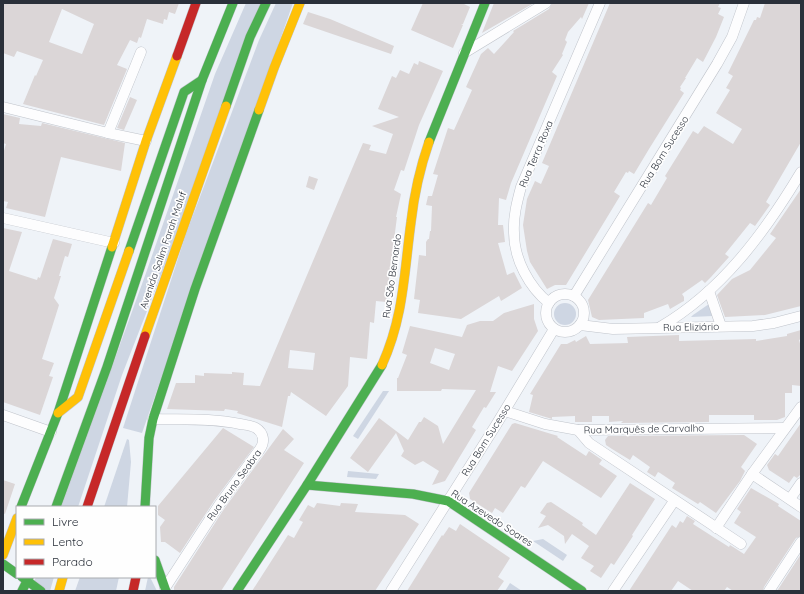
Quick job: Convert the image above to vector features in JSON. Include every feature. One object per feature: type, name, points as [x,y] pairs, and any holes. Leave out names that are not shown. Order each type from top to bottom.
[{"type":"main road","points":[[21,506],[58,413],[146,141],[196,3]]},
{"type":"main road","name":"Avenida Salim Farah Maluf","points":[[56,506],[107,367],[202,80],[233,3]]},
{"type":"main road","name":"Avenida Salim Farah Maluf","points":[[87,506],[245,51],[258,18],[266,3]]},
{"type":"main road","points":[[145,506],[147,453],[153,420],[197,282],[274,68],[300,3]]},
{"type":"main road","name":"Rua São Bernardo","points":[[237,591],[307,486],[380,370],[387,355],[400,311],[411,220],[418,179],[424,157],[485,3]]},
{"type":"main road","points":[[58,413],[78,397],[184,92],[202,80]]},
{"type":"main road","name":"Rua Azevedo Soares","points":[[307,486],[409,494],[448,501],[582,591]]},
{"type":"main road","points":[[3,556],[16,521]]},
{"type":"main road","points":[[156,563],[165,589]]},
{"type":"main road","points":[[3,564],[16,573]]},
{"type":"main road","points":[[22,591],[26,578],[41,591]]},
{"type":"main road","points":[[58,591],[63,578]]},
{"type":"main road","points":[[133,591],[136,578]]},
{"type":"street","points":[[464,53],[546,3]]},
{"type":"street","name":"Rua Terra Roxa","points":[[549,303],[542,298],[522,268],[516,250],[514,234],[516,206],[521,187],[600,3]]},
{"type":"street","name":"Rua Bom Sucesso","points":[[574,296],[717,64],[732,37],[744,3]]},
{"type":"street","points":[[108,133],[141,52]]},
{"type":"street","points":[[3,107],[146,141]]},
{"type":"street","points":[[659,327],[690,308],[729,271],[756,240],[786,197],[801,172]]},
{"type":"street","points":[[3,218],[114,243]]},
{"type":"street","points":[[709,291],[721,326]]},
{"type":"street","points":[[568,294],[574,296],[584,308],[584,316],[580,325],[570,332],[562,332],[554,329],[547,318],[546,310],[549,303],[560,295],[568,294]]},
{"type":"street","name":"Rua Eliziário","points":[[580,325],[613,329],[753,326],[774,323],[801,316]]},
{"type":"street","name":"Rua Bom Sucesso","points":[[391,591],[505,411],[554,329]]},
{"type":"street","points":[[716,528],[752,474],[801,407]]},
{"type":"street","name":"Rua Marquês de Carvalho","points":[[505,411],[545,424],[578,430],[786,428]]},
{"type":"street","points":[[3,415],[51,432]]},
{"type":"street","name":"Rua Bruno Seabra","points":[[153,420],[206,420],[231,422],[256,428],[262,435],[264,444],[219,505],[165,589]]},
{"type":"street","points":[[578,430],[589,443],[674,501],[741,544]]},
{"type":"street","points":[[752,474],[801,507]]},
{"type":"street","points":[[790,499],[801,483]]},
{"type":"street","points":[[613,591],[674,501]]},
{"type":"street","points":[[769,591],[801,542]]},
{"type":"shaded area","points":[[246,3],[261,3],[163,270],[122,375],[78,506],[61,506],[146,273],[215,74]]},
{"type":"shaded area","points":[[276,3],[293,3],[142,433],[123,428],[186,234],[259,40]]},
{"type":"shaded area","points":[[565,303],[573,306],[576,314],[573,322],[565,325],[557,322],[554,314],[557,306]]},
{"type":"shaded area","points":[[709,304],[713,316],[691,317],[693,315]]},
{"type":"shaded area","points":[[383,391],[389,391],[358,439],[353,436]]},
{"type":"shaded area","points":[[127,439],[129,440],[131,462],[127,506],[104,506]]},
{"type":"shaded area","points":[[348,471],[379,474],[376,479],[347,477]]},
{"type":"shaded area","points":[[543,539],[567,555],[563,561],[533,541]]},
{"type":"shaded area","points":[[36,578],[54,578],[50,591],[30,591]]},
{"type":"shaded area","points":[[80,578],[119,578],[116,591],[75,591]]},
{"type":"shaded area","points":[[148,578],[150,578],[157,591],[145,591]]},
{"type":"shaded area","points":[[510,583],[522,591],[505,591]]},
{"type":"building","points":[[3,3],[179,3],[175,14],[169,12],[167,20],[164,19],[163,24],[147,19],[141,38],[139,37],[137,43],[130,40],[117,65],[127,69],[104,125],[23,104],[43,60],[17,51],[14,57],[3,53]],"holes":[[[62,9],[94,24],[82,54],[49,42]]]},
{"type":"building","points":[[423,3],[462,3],[470,7],[463,24],[461,24],[463,25],[453,48],[411,30]]},
{"type":"building","points":[[494,3],[534,3],[482,33]]},
{"type":"building","points":[[552,3],[589,3],[582,19],[581,17],[568,32],[565,40],[567,42],[562,54],[563,55],[552,72],[557,76],[511,183],[506,200],[499,198],[498,225],[503,225],[505,242],[498,243],[507,275],[514,272],[522,288],[501,301],[499,296],[461,319],[418,313],[420,300],[414,299],[419,255],[426,256],[426,242],[429,239],[431,231],[432,206],[426,205],[428,196],[432,196],[438,175],[433,174],[448,128],[454,130],[472,90],[466,87],[481,54],[488,48],[494,54],[514,32],[513,31],[549,9]]},
{"type":"building","points":[[610,3],[720,3],[718,7],[721,8],[718,14],[724,17],[716,37],[703,62],[697,58],[680,87],[680,90],[684,93],[634,174],[629,171],[628,173],[626,172],[614,192],[620,196],[566,285],[555,285],[547,289],[530,262],[527,251],[523,225],[527,199],[535,181],[541,184],[549,166],[542,163]]},
{"type":"building","points":[[765,3],[801,3],[801,142],[766,202],[770,205],[755,226],[750,223],[725,254],[729,257],[711,277],[705,283],[702,280],[682,294],[684,301],[670,309],[668,304],[644,313],[644,318],[599,320],[592,317],[588,300],[648,203],[651,205],[667,178],[665,176],[693,131],[698,134],[704,126],[733,144],[742,129],[716,113],[730,90],[726,88],[733,76],[728,73],[754,20],[756,20],[757,17],[760,18]]},
{"type":"building","points":[[308,12],[330,19],[394,46],[391,54],[303,24]]},
{"type":"building","points":[[419,61],[443,71],[419,125],[404,171],[401,170],[394,190],[401,194],[396,217],[386,302],[376,301],[374,323],[370,322],[367,359],[350,357],[348,386],[326,416],[291,392],[290,396],[288,396],[282,427],[237,413],[238,411],[225,409],[224,411],[167,409],[176,383],[195,383],[195,375],[204,376],[204,373],[244,373],[243,385],[260,386],[363,143],[371,145],[369,150],[386,154],[393,134],[372,126],[399,117],[378,109],[392,76],[396,78],[400,70],[409,74],[414,63],[418,65]],"holes":[[[290,350],[315,353],[313,370],[288,368]]]},
{"type":"building","points":[[130,97],[137,100],[124,130],[117,128]]},
{"type":"building","points":[[3,114],[20,118],[19,124],[41,126],[42,123],[125,143],[121,171],[61,157],[45,217],[6,208],[8,202],[3,201],[3,154],[6,144],[3,143]]},
{"type":"building","points":[[309,176],[318,179],[314,190],[306,187]]},
{"type":"building","points":[[801,189],[801,306],[765,315],[725,317],[717,295],[732,279],[750,270],[776,238],[770,234]]},
{"type":"building","points":[[3,228],[22,232],[9,271],[37,280],[38,277],[40,278],[53,239],[72,244],[68,257],[65,256],[59,276],[61,276],[54,298],[59,305],[42,359],[54,363],[49,376],[53,377],[40,415],[3,402]]},
{"type":"building","points":[[534,304],[534,319],[538,331],[512,371],[498,366],[490,392],[496,392],[486,408],[484,407],[472,427],[476,430],[445,481],[432,485],[439,471],[423,461],[415,465],[401,456],[404,451],[396,433],[368,472],[350,458],[379,418],[408,440],[419,422],[421,422],[424,417],[438,426],[443,444],[476,390],[442,389],[441,391],[397,391],[397,378],[407,355],[402,353],[410,326],[462,337],[467,325],[480,321],[493,321],[504,313]],"holes":[[[435,348],[455,354],[449,370],[430,363]]]},
{"type":"building","points":[[801,330],[801,339],[799,340],[801,347],[801,386],[792,385],[792,393],[785,393],[785,417],[777,420],[754,420],[754,415],[709,415],[709,422],[621,423],[623,421],[609,422],[609,416],[592,416],[592,422],[575,422],[575,416],[552,417],[552,419],[529,412],[533,395],[530,394],[561,344],[567,344],[575,340],[576,342],[586,336],[590,344],[628,343],[627,337],[679,335],[679,341],[756,339],[756,341],[787,336],[787,334]]},
{"type":"building","points":[[515,423],[558,436],[557,437],[586,456],[589,451],[602,460],[599,464],[617,476],[601,498],[543,461],[525,488],[521,486],[503,513],[495,508],[492,513],[470,499],[469,493],[512,424]]},
{"type":"building","points":[[801,423],[801,474],[797,478],[794,476],[789,483],[769,470],[767,465],[775,454],[778,456]]},
{"type":"building","points":[[223,428],[254,447],[214,501],[180,553],[165,542],[161,542],[160,527],[165,520],[158,515],[158,506]]},
{"type":"building","points":[[283,429],[294,439],[284,450],[304,463],[221,591],[174,591],[174,587],[224,509]]},
{"type":"building","points":[[744,435],[757,444],[741,467],[745,471],[740,481],[716,513],[700,502],[698,504],[672,488],[675,483],[660,473],[658,472],[655,477],[647,472],[650,467],[633,455],[630,460],[612,449],[606,445],[605,440],[608,436]]},
{"type":"building","points":[[3,480],[15,484],[5,514],[3,513]]},
{"type":"building","points":[[630,483],[655,499],[614,565],[611,563],[601,578],[590,571],[594,566],[581,558],[589,546],[572,534],[565,544],[564,536],[548,525],[538,528],[546,516],[540,513],[547,503],[551,502],[583,523],[582,525],[596,535]]},
{"type":"building","points":[[751,488],[779,504],[778,506],[801,521],[801,536],[796,538],[764,587],[763,591],[733,591],[727,587],[724,591],[693,591],[678,581],[671,591],[629,591],[672,525],[676,528],[680,521],[683,523],[687,516],[695,521],[693,524],[729,547],[730,545],[744,554],[756,537],[734,523],[741,512],[737,509]]},
{"type":"building","points":[[317,503],[340,506],[341,503],[358,504],[355,512],[405,515],[419,524],[375,591],[252,591],[288,535],[294,538],[303,522],[299,520],[308,505],[314,508]]},
{"type":"building","points":[[460,524],[510,558],[498,577],[504,581],[497,591],[407,591],[442,535],[443,536],[449,527],[456,531]]},
{"type":"building","points":[[801,554],[801,591],[777,591]]},
{"type":"traffic: fast","points":[[56,506],[107,367],[202,80],[233,3]]},
{"type":"traffic: fast","points":[[226,106],[250,37],[266,3]]},
{"type":"traffic: fast","points":[[429,142],[485,3]]},
{"type":"traffic: fast","points":[[129,251],[184,92],[202,80]]},
{"type":"traffic: fast","points":[[145,506],[149,438],[153,419],[195,289],[259,110]]},
{"type":"traffic: fast","points":[[21,506],[58,413],[112,247]]},
{"type":"traffic: fast","points":[[237,591],[307,485],[382,365]]},
{"type":"traffic: fast","points":[[307,485],[413,494],[448,501],[582,591]]},
{"type":"traffic: fast","points":[[156,563],[166,591]]},
{"type":"traffic: fast","points":[[3,564],[16,573]]},
{"type":"traffic: fast","points":[[23,578],[41,591]]},
{"type":"traffic: fast","points":[[22,591],[28,578]]},
{"type":"traffic: slow","points":[[259,110],[300,3]]},
{"type":"traffic: slow","points":[[112,247],[146,141],[177,56]]},
{"type":"traffic: slow","points":[[145,336],[226,106]]},
{"type":"traffic: slow","points":[[382,365],[395,329],[399,312],[405,277],[414,202],[420,172],[429,142]]},
{"type":"traffic: slow","points":[[58,413],[78,397],[129,251]]},
{"type":"traffic: slow","points":[[3,555],[16,521]]},
{"type":"traffic: slow","points":[[59,591],[63,578]]},
{"type":"traffic: jam","points":[[177,56],[196,3]]},
{"type":"traffic: jam","points":[[87,506],[145,336]]},
{"type":"traffic: jam","points":[[133,591],[136,578]]}]
